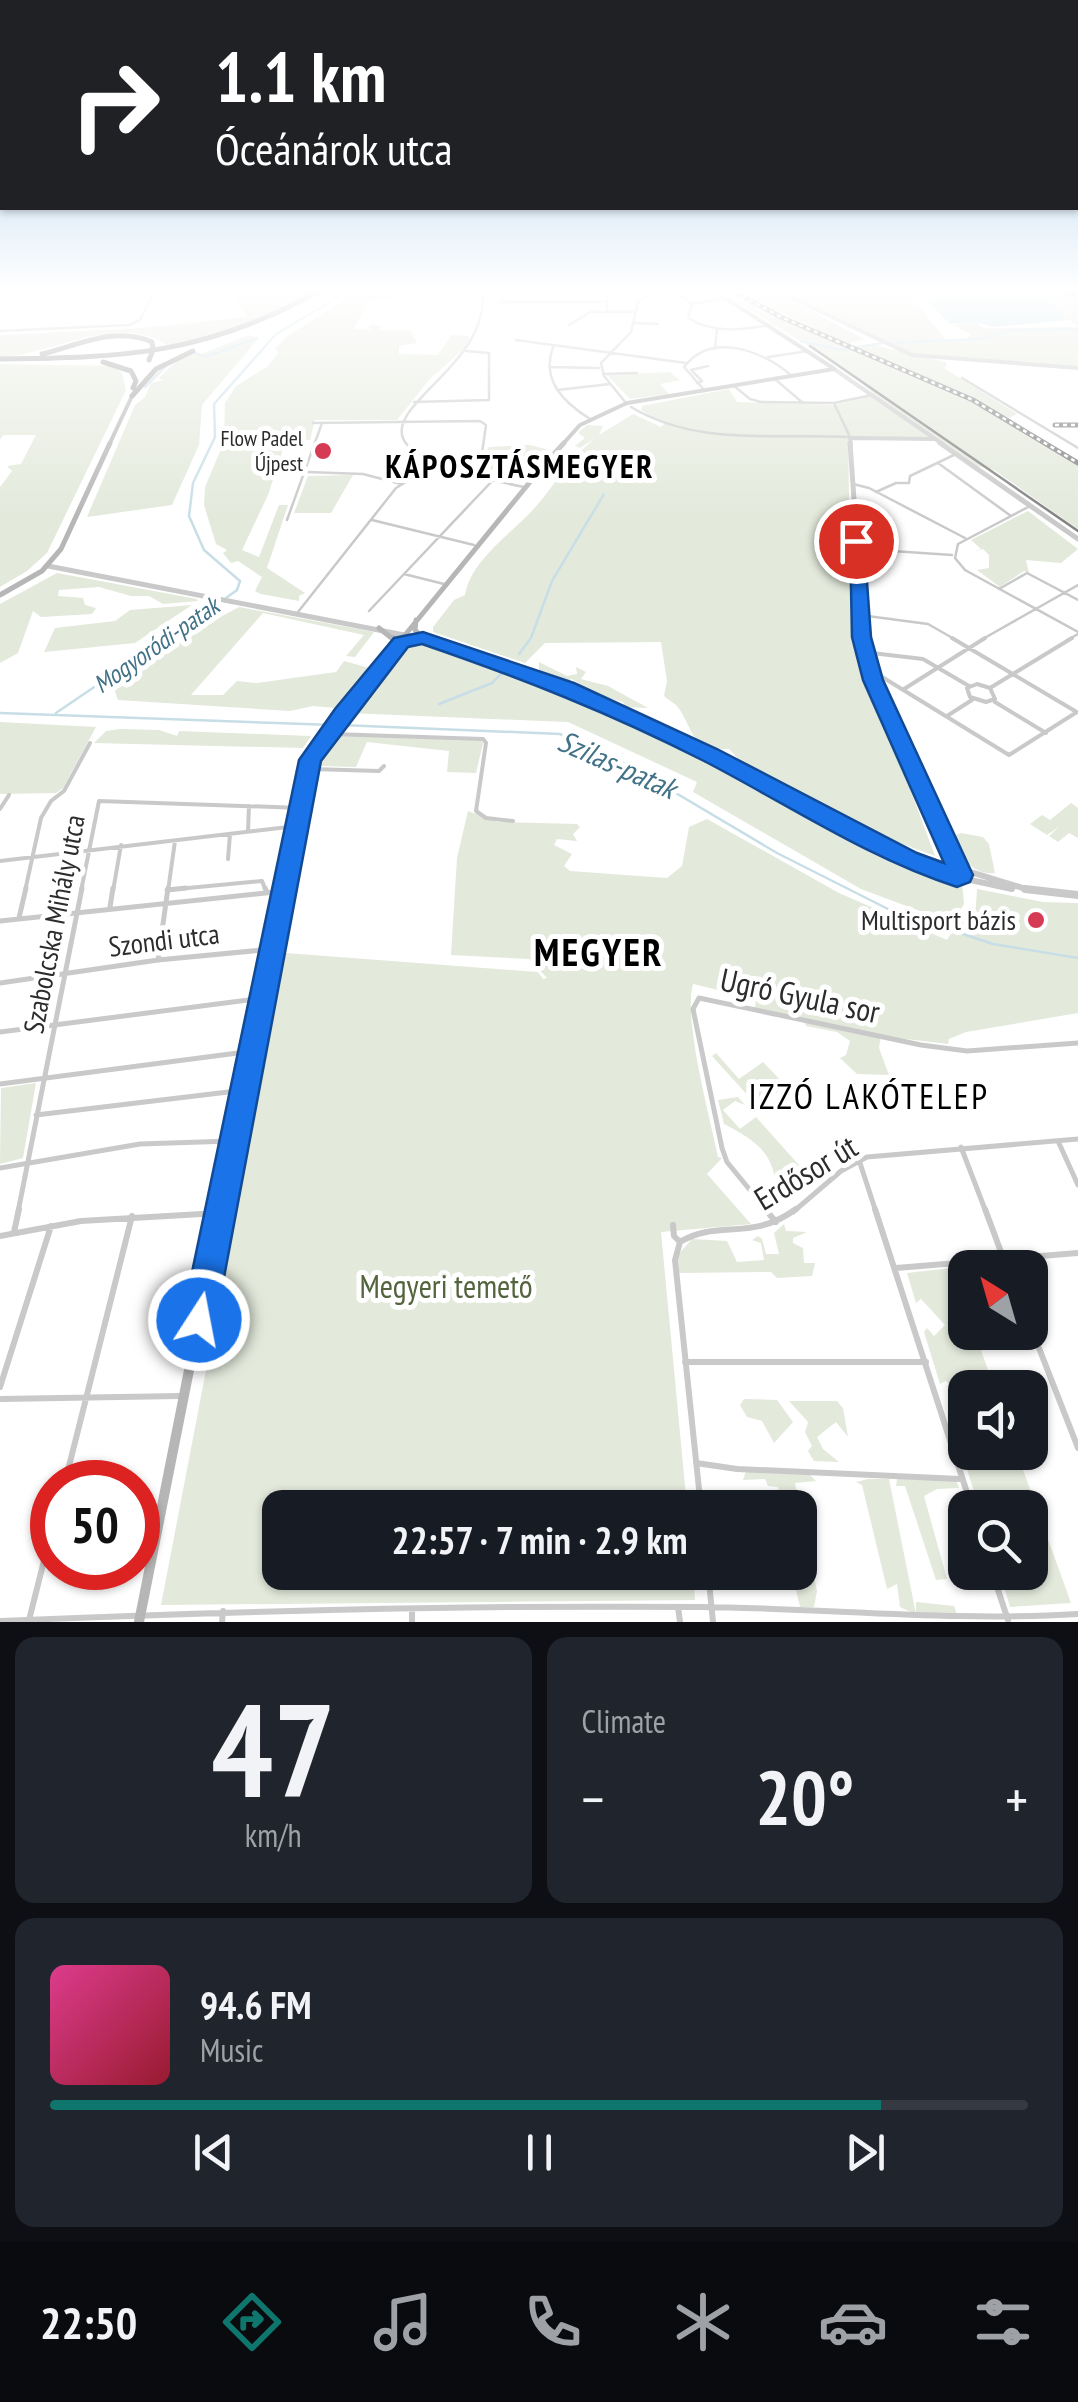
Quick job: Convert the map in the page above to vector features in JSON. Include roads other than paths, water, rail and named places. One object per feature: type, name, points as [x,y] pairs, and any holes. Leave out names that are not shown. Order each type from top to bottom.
[{"type":"highway","points":[[127,368],[136,380],[132,396]]},
{"type":"highway","points":[[132,396],[145,368]]},
{"type":"highway","points":[[132,396],[160,368]]},
{"type":"main road","points":[[818,372],[825,368]]},
{"type":"main road","points":[[139,1618],[308,768],[328,732],[474,546],[574,430],[590,419],[630,404],[834,369]]},
{"type":"main road","points":[[818,372],[840,374]]},
{"type":"main road","points":[[0,595],[32,578],[54,559],[132,396]]},
{"type":"main road","points":[[416,619],[415,630],[423,638]]},
{"type":"main road","points":[[379,628],[393,636],[394,648]]},
{"type":"main road","points":[[394,648],[406,640],[423,638]]},
{"type":"street","points":[[449,368],[414,402],[400,422],[400,436],[407,447],[434,466],[521,489]]},
{"type":"street","points":[[414,402],[489,400],[488,368]]},
{"type":"street","points":[[549,368],[557,390],[590,419]]},
{"type":"street","points":[[593,368],[601,368],[610,384],[630,404],[662,425],[704,433],[934,439]]},
{"type":"street","points":[[688,370],[700,368]]},
{"type":"street","points":[[782,368],[792,376]]},
{"type":"street","points":[[834,369],[1078,539]]},
{"type":"street","points":[[688,370],[702,381],[697,383],[705,391]]},
{"type":"street","points":[[602,374],[637,373]]},
{"type":"street","points":[[962,378],[1078,448]]},
{"type":"street","points":[[775,379],[803,402]]},
{"type":"street","points":[[557,390],[610,384]]},
{"type":"street","points":[[734,386],[756,401],[834,403],[872,395]]},
{"type":"street","points":[[834,403],[850,438],[860,616],[871,672],[961,876]]},
{"type":"street","points":[[313,423],[475,420],[486,425],[482,453],[465,474]]},
{"type":"street","points":[[287,520],[322,423]]},
{"type":"street","points":[[876,492],[909,483],[914,474],[956,454]]},
{"type":"street","points":[[937,463],[1011,516]]},
{"type":"street","points":[[298,612],[400,484],[434,466]]},
{"type":"street","points":[[305,472],[363,474],[400,484]]},
{"type":"street","points":[[369,611],[492,480]]},
{"type":"street","points":[[853,484],[967,539]]},
{"type":"street","points":[[872,654],[923,658],[970,686],[990,688],[1078,633],[962,568],[954,555],[956,546],[1030,506]]},
{"type":"street","points":[[372,520],[474,546]]},
{"type":"street","points":[[892,551],[954,555]]},
{"type":"street","points":[[54,559],[58,566],[71,570]]},
{"type":"street","points":[[856,564],[877,572],[858,578]]},
{"type":"street","points":[[48,566],[406,633],[504,663],[596,700],[909,860],[961,876],[1078,895]]},
{"type":"street","points":[[32,578],[54,570],[71,570]]},
{"type":"street","points":[[404,574],[444,584]]},
{"type":"street","points":[[999,589],[1026,574],[1078,600]]},
{"type":"street","points":[[904,689],[1078,585]]},
{"type":"street","points":[[860,616],[923,621],[1078,712],[1010,755],[871,672]]},
{"type":"street","points":[[970,686],[966,691],[973,699]]},
{"type":"street","points":[[990,688],[996,696],[993,700]]},
{"type":"street","points":[[947,716],[973,699],[993,700],[1046,734]]},
{"type":"street","points":[[328,732],[483,739],[486,743],[476,809],[486,818],[513,822]]},
{"type":"street","points":[[19,918],[41,818],[64,791],[90,743]]},
{"type":"street","points":[[357,770],[363,766]]},
{"type":"street","points":[[308,768],[379,771],[384,766]]},
{"type":"street","points":[[0,809],[9,796]]},
{"type":"street","name":"Szabolcska Mihály utca","points":[[27,1162],[101,799],[249,806]]},
{"type":"street","points":[[248,831],[249,806],[301,808]]},
{"type":"street","points":[[0,860],[298,826]]},
{"type":"street","points":[[228,859],[230,833]]},
{"type":"street","points":[[158,960],[175,839]]},
{"type":"street","points":[[110,907],[121,845]]},
{"type":"street","points":[[886,846],[961,876],[982,877],[1026,889]]},
{"type":"street","points":[[937,865],[953,855]]},
{"type":"street","points":[[953,855],[982,877]]},
{"type":"street","points":[[167,890],[262,882],[267,892]]},
{"type":"street","points":[[0,921],[166,901],[284,892]]},
{"type":"street","name":"Szondi utca","points":[[0,983],[158,960],[273,949]]},
{"type":"street","points":[[0,1032],[264,998]]},
{"type":"street","name":"Ugró Gyula sor","points":[[776,1222],[727,1162],[722,1148],[693,1009],[699,998],[950,1049],[1078,1043]]},
{"type":"street","points":[[0,1084],[253,1051]]},
{"type":"street","points":[[36,1116],[246,1090]]},
{"type":"street","name":"Erdősor út","points":[[680,1242],[695,1234],[758,1229],[776,1222],[859,1160],[961,1147],[1078,1139]]},
{"type":"street","points":[[0,1168],[140,1144],[236,1141]]},
{"type":"street","points":[[1058,1141],[1078,1185]]},
{"type":"street","points":[[961,1147],[1001,1250]]},
{"type":"street","points":[[859,1160],[966,1490]]},
{"type":"street","points":[[14,1232],[27,1162]]},
{"type":"street","points":[[0,1236],[132,1216],[220,1213]]},
{"type":"street","points":[[70,1460],[132,1216]]},
{"type":"street","points":[[0,1388],[51,1226]]},
{"type":"street","points":[[673,1226],[680,1242],[675,1260],[699,1490]]},
{"type":"street","points":[[1048,1255],[1078,1253]]},
{"type":"street","points":[[896,1268],[948,1264]]},
{"type":"street","points":[[1040,1350],[1078,1448]]},
{"type":"street","points":[[684,1362],[926,1362]]},
{"type":"street","points":[[0,1399],[183,1396]]},
{"type":"street","points":[[696,1463],[738,1469],[962,1479]]},
{"type":"street","points":[[29,1620],[37,1590]]},
{"type":"street","points":[[710,1590],[713,1622]]},
{"type":"street","points":[[998,1590],[1008,1621]]},
{"type":"street","points":[[0,1621],[139,1618],[224,1611],[678,1607],[1008,1621],[1078,1614]]},
{"type":"street","points":[[678,1607],[680,1622]]},
{"type":"street","points":[[222,1622],[224,1611]]},
{"type":"street","points":[[412,1611],[412,1622]]},
{"type":"waterway","points":[[145,387],[164,368]]},
{"type":"waterway","name":"Mogyoródi-patak","points":[[226,598],[237,590],[240,581],[204,550],[189,516],[193,483],[215,437],[214,404],[246,368]]},
{"type":"waterway","points":[[519,654],[531,638],[552,581],[604,494]]},
{"type":"waterway","name":"Mogyoródi-patak","points":[[56,713],[219,602]]},
{"type":"waterway","points":[[439,704],[492,683],[504,671]]},
{"type":"waterway","name":"Szilas-patak","points":[[0,713],[333,725]]},
{"type":"waterway","name":"Szilas-patak","points":[[341,725],[560,734],[632,767],[777,853],[888,909],[993,944],[1078,958]]},
{"type":"tram line","points":[[841,368],[1078,531]]},
{"type":"railway","points":[[898,368],[973,400],[1078,463]]},
{"type":"railway","points":[[1055,425],[1078,425]]},
{"type":"place","name":"Flow Padel Újpest","points":[[323,451]]},
{"type":"place","name":"Multisport bázis","points":[[1036,920]]},
{"type":"district","name":"KÁPOSZTÁSMEGYER","points":[[520,467]]},
{"type":"district","name":"MEGYER","points":[[599,953]]},
{"type":"district","name":"IZZÓ LAKÓTELEP","points":[[869,1097]]},
{"type":"park label","name":"Megyeri temető","points":[[446,1287]]}]
